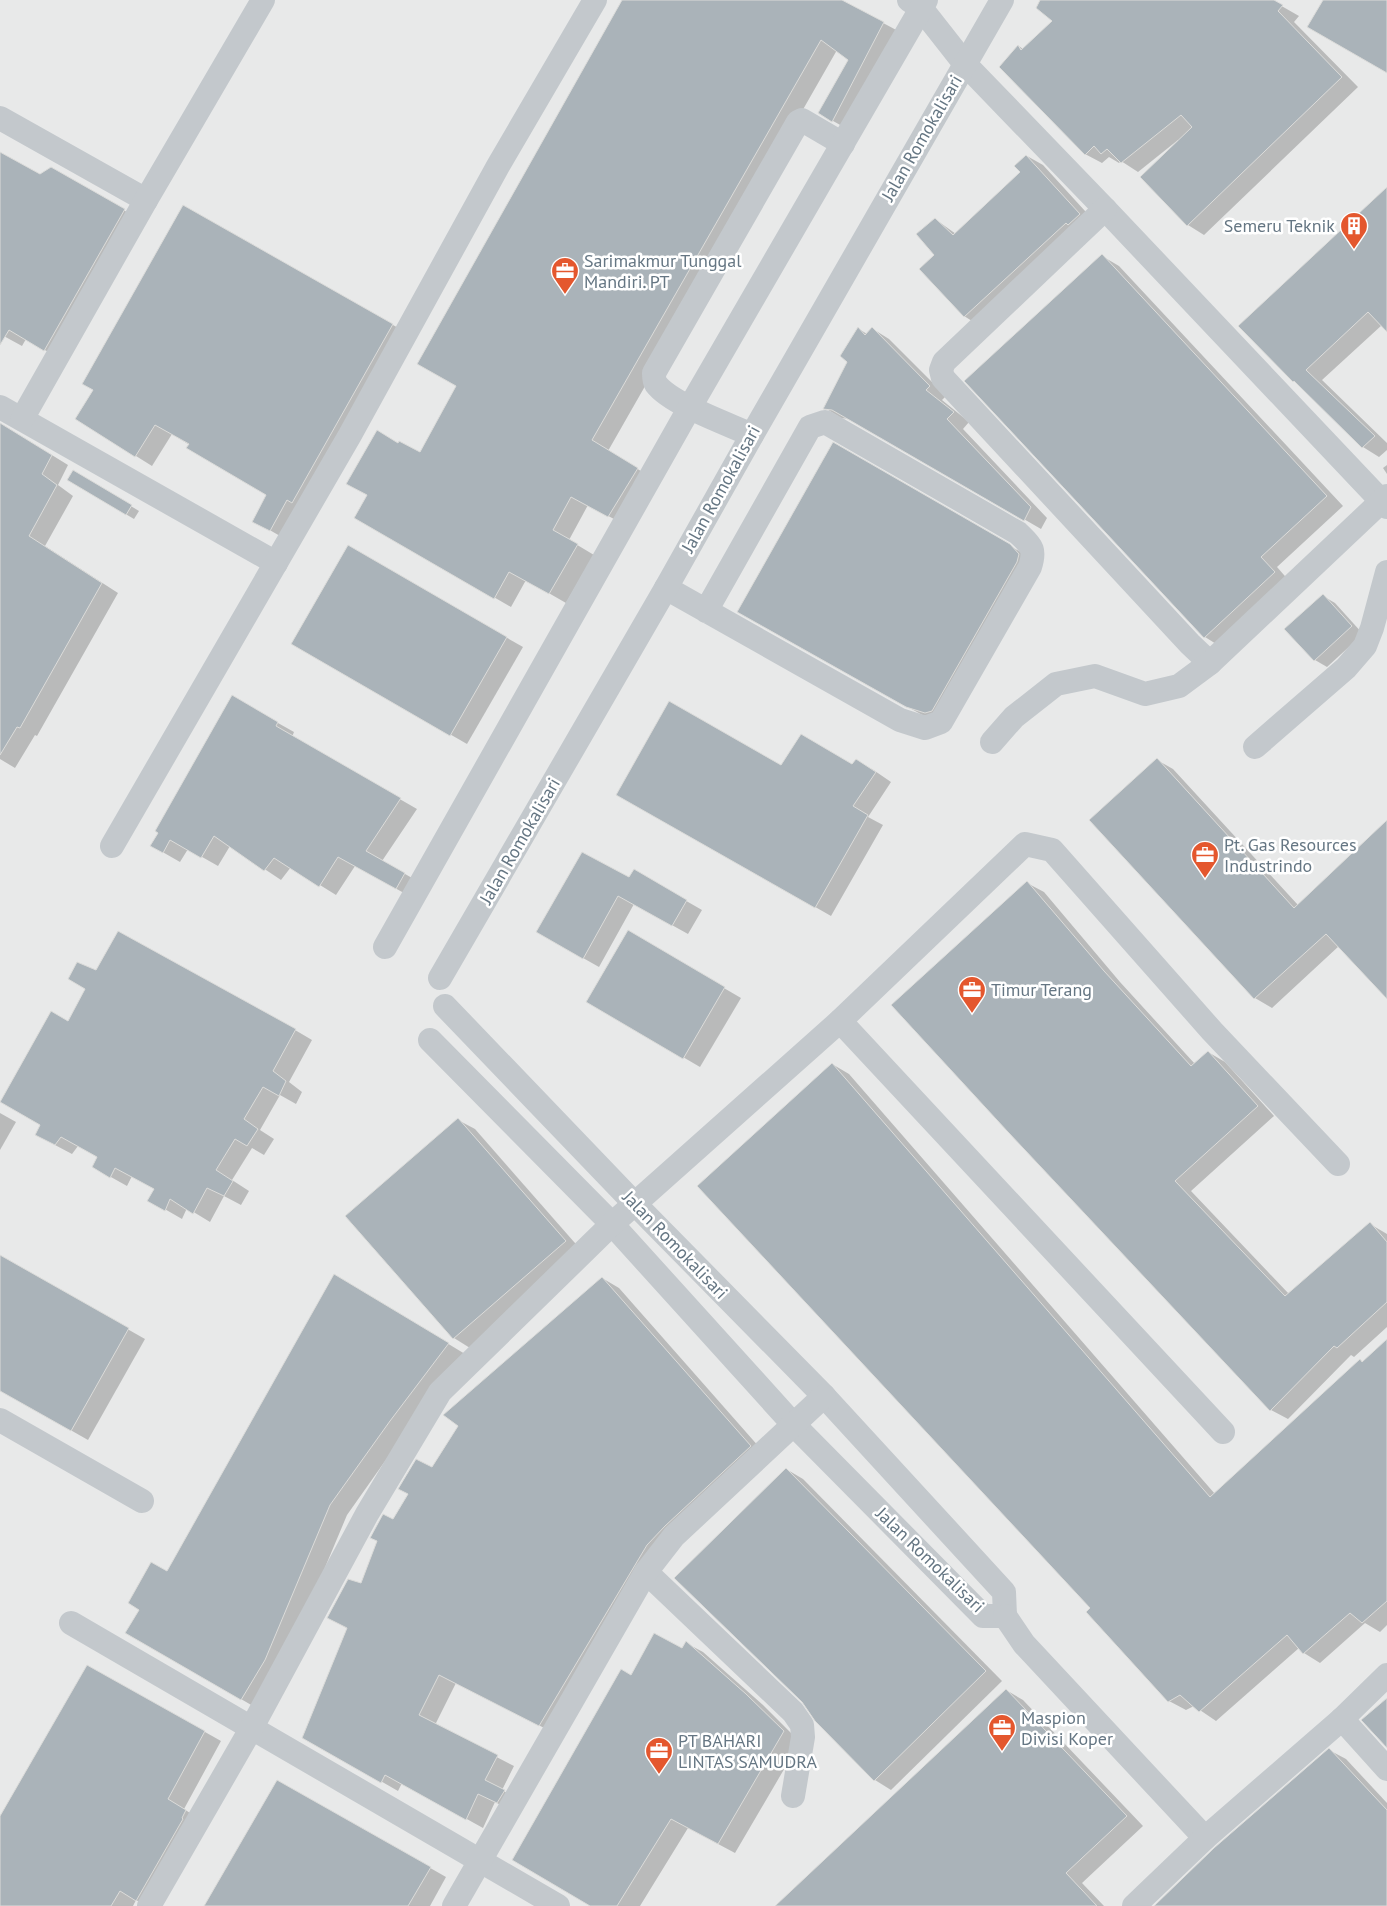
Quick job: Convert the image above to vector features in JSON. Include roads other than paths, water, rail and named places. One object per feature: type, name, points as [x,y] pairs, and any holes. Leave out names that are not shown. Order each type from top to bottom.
[{"type":"lane","points":[[22,419],[146,200],[263,0]]},
{"type":"lane","points":[[112,846],[350,435],[498,166],[595,0]]},
{"type":"lane","name":"Jalan Romokalisari","points":[[440,978],[666,588],[1002,0]]},
{"type":"lane","points":[[385,947],[690,407],[843,144],[919,2],[965,64],[1385,501],[1210,663],[1178,686],[1145,694],[1095,676],[1056,684],[1014,717],[992,742]]},
{"type":"lane","points":[[0,118],[146,200]]},
{"type":"lane","points":[[752,435],[666,394],[656,383],[654,373],[798,122],[802,120],[843,144]]},
{"type":"lane","points":[[1106,209],[944,362],[941,370],[943,378],[1183,637],[1210,663]]},
{"type":"lane","points":[[0,407],[276,563]]},
{"type":"lane","points":[[666,588],[706,611],[900,720],[925,728],[941,722],[1030,567],[1034,556],[1033,548],[1018,533],[825,422],[810,427],[706,611]]},
{"type":"lane","points":[[1255,746],[1346,668],[1365,646],[1372,628],[1387,572]]},
{"type":"lane","points":[[148,1906],[251,1729],[367,1514],[440,1392],[612,1224],[840,1021],[1025,844],[1052,850],[1212,1030],[1338,1164]]},
{"type":"lane","name":"Jalan Romokalisari","points":[[430,1040],[612,1224],[793,1424],[983,1616],[1005,1616],[1004,1592],[824,1396],[635,1204],[445,1006]]},
{"type":"lane","points":[[840,1021],[1223,1432]]},
{"type":"lane","points":[[454,1906],[646,1572],[674,1536],[824,1396]]},
{"type":"lane","points":[[0,1420],[142,1502]]},
{"type":"lane","points":[[646,1572],[792,1712],[802,1725],[803,1737],[793,1796]]},
{"type":"lane","points":[[1005,1616],[1024,1644],[1205,1838]]},
{"type":"lane","points":[[71,1623],[558,1906]]},
{"type":"lane","points":[[1134,1906],[1205,1838],[1342,1719],[1387,1675]]},
{"type":"lane","points":[[1342,1719],[1387,1769]]},
{"type":"place","name":"Semeru Teknik","points":[[1354,250]]},
{"type":"place","name":"Sarimakmur Tunggal Mandiri. PT","points":[[565,295]]},
{"type":"place","name":"Pt. Gas Resources Industrindo","points":[[1205,879]]},
{"type":"place","name":"Timur Terang","points":[[972,1014]]},
{"type":"place","name":"Maspion Divisi Koper","points":[[1002,1752]]},
{"type":"place","name":"PT BAHARI LINTAS SAMUDRA","points":[[659,1775]]}]
